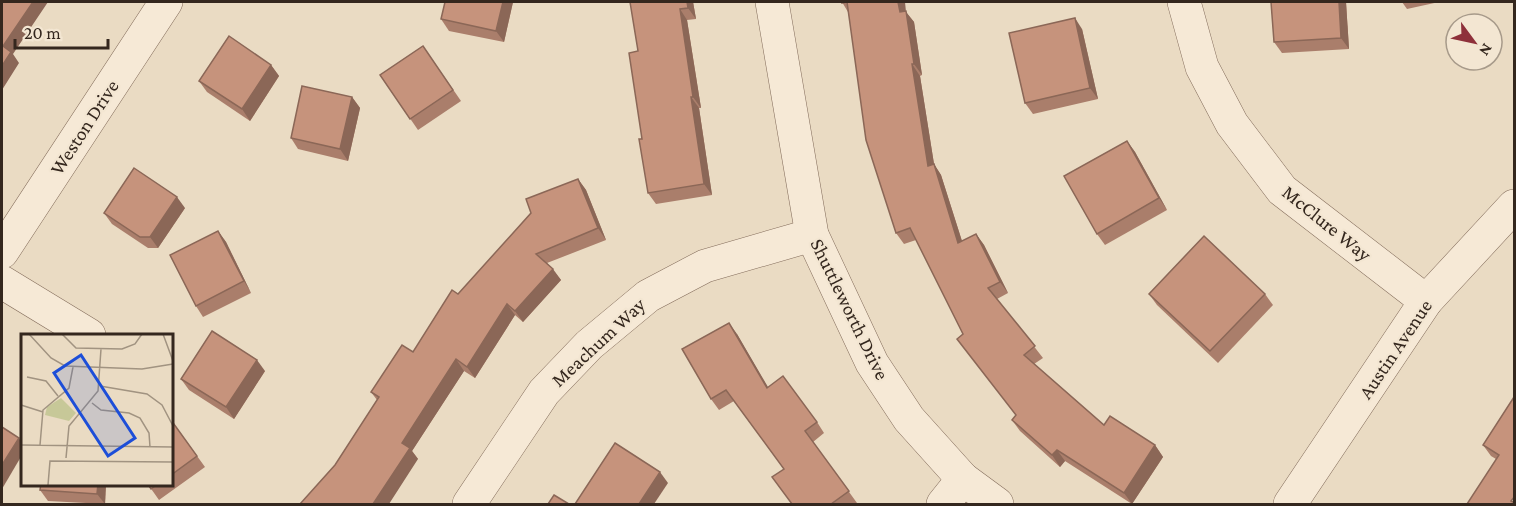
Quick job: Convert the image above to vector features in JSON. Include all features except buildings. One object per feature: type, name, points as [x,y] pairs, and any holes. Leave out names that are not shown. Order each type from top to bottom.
[{"type":"street","name":"Weston Drive","points":[[2,252],[166,2]]},
{"type":"street","name":"Shuttleworth Drive","points":[[772,2],[812,235],[872,363],[909,419],[963,479],[997,504]]},
{"type":"street","name":"McClure Way","points":[[1184,2],[1202,67],[1232,124],[1282,190],[1426,302]]},
{"type":"street","name":"Austin Avenue","points":[[1290,504],[1426,302],[1515,206]]},
{"type":"street","name":"Meachum Way","points":[[469,504],[544,392],[589,345],[648,296],[705,266],[812,235]]},
{"type":"street","points":[[2,282],[86,334]]},
{"type":"street","points":[[943,504],[963,479]]}]
